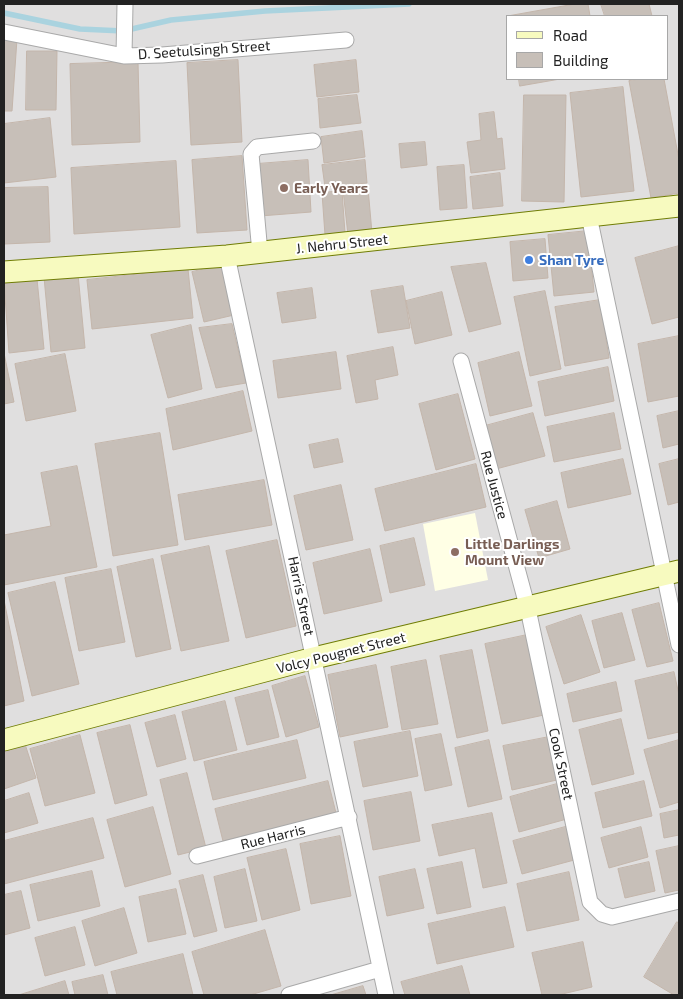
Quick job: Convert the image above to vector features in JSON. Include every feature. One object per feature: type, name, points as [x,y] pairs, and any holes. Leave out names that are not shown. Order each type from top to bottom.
[{"type":"main road","name":"J. Nehru Street","points":[[4,272],[227,256],[679,206]]},
{"type":"main road","name":"Volcy Pougnet Street","points":[[4,740],[314,658],[528,609],[672,572]]},
{"type":"street","points":[[124,56],[125,4]]},
{"type":"street","name":"D. Seetulsingh Street","points":[[4,32],[124,56],[162,55],[346,40]]},
{"type":"street","points":[[260,252],[251,154],[253,149],[257,146],[314,141]]},
{"type":"street","points":[[589,216],[672,572],[679,645]]},
{"type":"street","name":"Harris Street","points":[[227,256],[386,995]]},
{"type":"street","name":"Rue Justice","points":[[461,361],[528,609]]},
{"type":"street","name":"Cook Street","points":[[528,609],[590,902],[602,914],[612,917],[679,901]]},
{"type":"street","name":"Rue Harris","points":[[197,856],[349,817]]},
{"type":"street","points":[[289,995],[380,969]]},
{"type":"shaded area","points":[[4,4],[679,4],[679,995],[4,995]]},
{"type":"shaded area","name":"Little Darlings Mount View","points":[[475,513],[488,580],[435,591],[423,524]]},
{"type":"building","points":[[575,4],[588,4],[590,15],[514,15]]},
{"type":"building","points":[[601,4],[649,4],[652,15],[605,15]]},
{"type":"building","points":[[4,38],[17,39],[12,111],[4,111]]},
{"type":"building","points":[[27,51],[57,51],[56,110],[26,110]]},
{"type":"building","points":[[238,60],[242,142],[191,145],[187,63]]},
{"type":"building","points":[[356,60],[359,92],[317,97],[314,65]]},
{"type":"building","points":[[138,62],[140,142],[72,145],[70,64]]},
{"type":"building","points":[[519,80],[554,80],[520,86]]},
{"type":"building","points":[[664,80],[679,160],[679,193],[651,198],[629,81]]},
{"type":"building","points":[[623,87],[634,191],[581,197],[570,93]]},
{"type":"building","points":[[357,95],[361,123],[320,128],[318,99]]},
{"type":"building","points":[[524,95],[566,95],[564,202],[522,201]]},
{"type":"building","points":[[494,112],[497,139],[502,138],[505,169],[471,173],[467,142],[481,140],[479,114]]},
{"type":"building","points":[[50,118],[56,177],[4,183],[4,124]]},
{"type":"building","points":[[362,131],[365,157],[324,163],[321,137]]},
{"type":"building","points":[[425,142],[427,165],[401,168],[399,144]]},
{"type":"building","points":[[242,156],[247,230],[197,233],[192,160]]},
{"type":"building","name":"Early Years","points":[[308,160],[311,212],[260,216],[257,164]]},
{"type":"building","points":[[365,160],[367,183],[325,187],[322,165]]},
{"type":"building","points":[[176,161],[180,227],[74,234],[71,168]]},
{"type":"building","points":[[464,165],[467,208],[440,210],[437,167]]},
{"type":"building","points":[[500,173],[503,206],[473,209],[470,177]]},
{"type":"building","points":[[48,187],[50,242],[4,244],[4,188]]},
{"type":"building","points":[[368,188],[372,233],[348,235],[343,190]]},
{"type":"building","points":[[342,191],[345,233],[325,235],[322,193]]},
{"type":"building","points":[[588,231],[594,292],[554,296],[548,235]]},
{"type":"building","name":"Shan Tyre","points":[[545,239],[548,278],[513,281],[510,242]]},
{"type":"building","points":[[679,246],[679,317],[652,324],[635,258]]},
{"type":"building","points":[[486,263],[501,324],[469,332],[451,267]]},
{"type":"building","points":[[223,265],[234,315],[204,322],[192,272]]},
{"type":"building","points":[[188,269],[193,318],[92,329],[87,280]]},
{"type":"building","points":[[78,274],[85,348],[51,352],[44,277]]},
{"type":"building","points":[[37,279],[44,349],[9,353],[4,282]]},
{"type":"building","points":[[403,286],[410,328],[378,333],[371,291]]},
{"type":"building","points":[[312,288],[316,318],[282,323],[277,293]]},
{"type":"building","points":[[545,291],[561,369],[530,376],[514,297]]},
{"type":"building","points":[[442,292],[452,335],[415,344],[406,301]]},
{"type":"building","points":[[600,300],[609,358],[565,366],[555,307]]},
{"type":"building","points":[[232,324],[246,383],[216,388],[199,328]]},
{"type":"building","points":[[191,325],[202,389],[168,398],[151,335]]},
{"type":"building","points":[[679,336],[679,396],[648,402],[638,344]]},
{"type":"building","points":[[393,347],[398,375],[375,380],[378,399],[356,403],[347,356]]},
{"type":"building","points":[[336,352],[341,389],[278,398],[273,361]]},
{"type":"building","points":[[519,352],[532,406],[490,416],[478,363]]},
{"type":"building","points":[[4,353],[14,402],[4,404]]},
{"type":"building","points":[[65,354],[76,411],[26,421],[15,364]]},
{"type":"building","points":[[608,367],[614,401],[545,416],[538,382]]},
{"type":"building","points":[[243,391],[252,431],[173,450],[166,409]]},
{"type":"building","points":[[458,394],[475,459],[436,470],[419,404]]},
{"type":"building","points":[[679,411],[679,444],[663,448],[657,416]]},
{"type":"building","points":[[533,413],[545,456],[496,469],[485,426]]},
{"type":"building","points":[[614,413],[621,449],[554,462],[547,427]]},
{"type":"building","points":[[160,433],[178,545],[113,556],[95,444]]},
{"type":"building","points":[[338,439],[343,462],[314,468],[309,445]]},
{"type":"building","points":[[623,459],[631,494],[568,508],[561,473]]},
{"type":"building","points":[[679,459],[679,502],[668,505],[659,464]]},
{"type":"building","points":[[476,464],[486,507],[385,531],[375,489]]},
{"type":"building","points":[[77,466],[97,567],[4,585],[4,535],[51,526],[41,473]]},
{"type":"building","points":[[264,480],[272,525],[185,540],[178,495]]},
{"type":"building","points":[[341,485],[353,540],[306,550],[294,496]]},
{"type":"building","points":[[557,501],[570,549],[539,558],[525,510]]},
{"type":"building","points":[[414,538],[425,585],[390,593],[380,546]]},
{"type":"building","points":[[277,540],[296,626],[246,638],[226,551]]},
{"type":"building","points":[[209,546],[229,641],[181,651],[161,556]]},
{"type":"building","points":[[370,549],[382,601],[324,614],[313,563]]},
{"type":"building","points":[[153,559],[171,649],[136,657],[117,567]]},
{"type":"building","points":[[111,569],[125,642],[79,651],[65,578]]},
{"type":"building","points":[[55,582],[79,684],[32,696],[8,593]]},
{"type":"building","points":[[4,600],[24,701],[4,706]]},
{"type":"building","points":[[659,603],[673,661],[647,667],[632,610]]},
{"type":"building","points":[[622,613],[635,660],[604,668],[592,621]]},
{"type":"building","points":[[581,615],[600,672],[564,684],[546,627]]},
{"type":"building","points":[[527,635],[544,715],[502,724],[485,644]]},
{"type":"building","points":[[472,650],[488,731],[457,738],[440,656]]},
{"type":"building","points":[[426,660],[438,724],[402,730],[391,667]]},
{"type":"building","points":[[376,665],[388,727],[340,737],[328,675]]},
{"type":"building","points":[[674,672],[679,695],[679,732],[648,739],[635,681]]},
{"type":"building","points":[[305,676],[319,727],[286,737],[272,686]]},
{"type":"building","points":[[616,682],[622,711],[573,722],[567,694]]},
{"type":"building","points":[[268,690],[279,737],[247,745],[235,698]]},
{"type":"building","points":[[225,701],[237,750],[194,761],[182,712]]},
{"type":"building","points":[[175,715],[186,759],[157,767],[145,723]]},
{"type":"building","points":[[621,719],[634,774],[592,785],[579,730]]},
{"type":"building","points":[[130,725],[147,795],[115,804],[97,733]]},
{"type":"building","points":[[410,731],[418,776],[363,787],[354,742]]},
{"type":"building","points":[[441,734],[452,785],[425,791],[415,739]]},
{"type":"building","points":[[80,735],[95,793],[45,806],[30,749]]},
{"type":"building","points":[[549,737],[557,780],[512,790],[503,746]]},
{"type":"building","points":[[297,740],[306,778],[213,800],[204,762]]},
{"type":"building","points":[[489,740],[502,799],[468,807],[455,748]]},
{"type":"building","points":[[679,740],[679,802],[660,808],[644,750]]},
{"type":"building","points":[[24,741],[36,778],[4,789],[4,748]]},
{"type":"building","points":[[187,773],[206,848],[178,855],[160,780]]},
{"type":"building","points":[[328,781],[336,813],[223,841],[215,809]]},
{"type":"building","points":[[644,781],[652,816],[603,828],[595,793]]},
{"type":"building","points":[[557,784],[567,819],[519,832],[510,797]]},
{"type":"building","points":[[411,792],[420,841],[373,850],[364,801]]},
{"type":"building","points":[[29,793],[38,823],[4,833],[4,801]]},
{"type":"building","points":[[153,807],[171,874],[125,887],[107,820]]},
{"type":"building","points":[[679,810],[679,835],[664,838],[660,814]]},
{"type":"building","points":[[492,813],[507,883],[483,888],[475,848],[439,856],[432,825]]},
{"type":"building","points":[[93,818],[104,858],[4,884],[4,841]]},
{"type":"building","points":[[569,826],[578,859],[522,874],[513,841]]},
{"type":"building","points":[[641,827],[648,857],[609,868],[601,838]]},
{"type":"building","points":[[340,836],[351,896],[311,904],[300,844]]},
{"type":"building","points":[[679,846],[679,890],[665,893],[656,851]]},
{"type":"building","points":[[286,849],[300,910],[262,920],[247,858]]},
{"type":"building","points":[[462,862],[471,907],[437,914],[427,869]]},
{"type":"building","points":[[649,862],[655,891],[625,898],[618,869]]},
{"type":"building","points":[[245,869],[257,921],[225,928],[214,877]]},
{"type":"building","points":[[415,869],[424,908],[387,916],[379,877]]},
{"type":"building","points":[[92,871],[100,906],[38,921],[30,885]]},
{"type":"building","points":[[569,872],[579,920],[527,931],[517,884]]},
{"type":"building","points":[[203,875],[217,931],[194,937],[179,881]]},
{"type":"building","points":[[176,889],[186,934],[148,942],[139,897]]},
{"type":"building","points":[[21,891],[30,928],[4,935],[4,895]]},
{"type":"building","points":[[505,907],[514,947],[437,964],[428,924]]},
{"type":"building","points":[[124,908],[137,953],[95,966],[82,921]]},
{"type":"building","points":[[677,922],[679,923],[679,995],[674,995],[644,977]]},
{"type":"building","points":[[75,927],[85,965],[45,976],[35,938]]},
{"type":"building","points":[[265,930],[281,986],[250,995],[204,995],[192,952]]},
{"type":"building","points":[[583,942],[592,987],[558,995],[542,995],[532,953]]},
{"type":"building","points":[[183,954],[193,995],[117,995],[111,972]]},
{"type":"building","points":[[462,966],[470,995],[405,995],[401,982]]},
{"type":"building","points":[[103,975],[108,995],[75,995],[72,982]]},
{"type":"building","points":[[65,981],[69,995],[19,995]]},
{"type":"building","points":[[363,986],[366,995],[331,995]]},
{"type":"waterway","points":[[4,13],[80,29],[123,31],[171,20],[265,11],[409,4]]},
{"type":"place","name":"Early Years","points":[[284,188]]},
{"type":"place","name":"Shan Tyre","points":[[529,260]]},
{"type":"place","name":"Little Darlings Mount View","points":[[455,552]]}]
